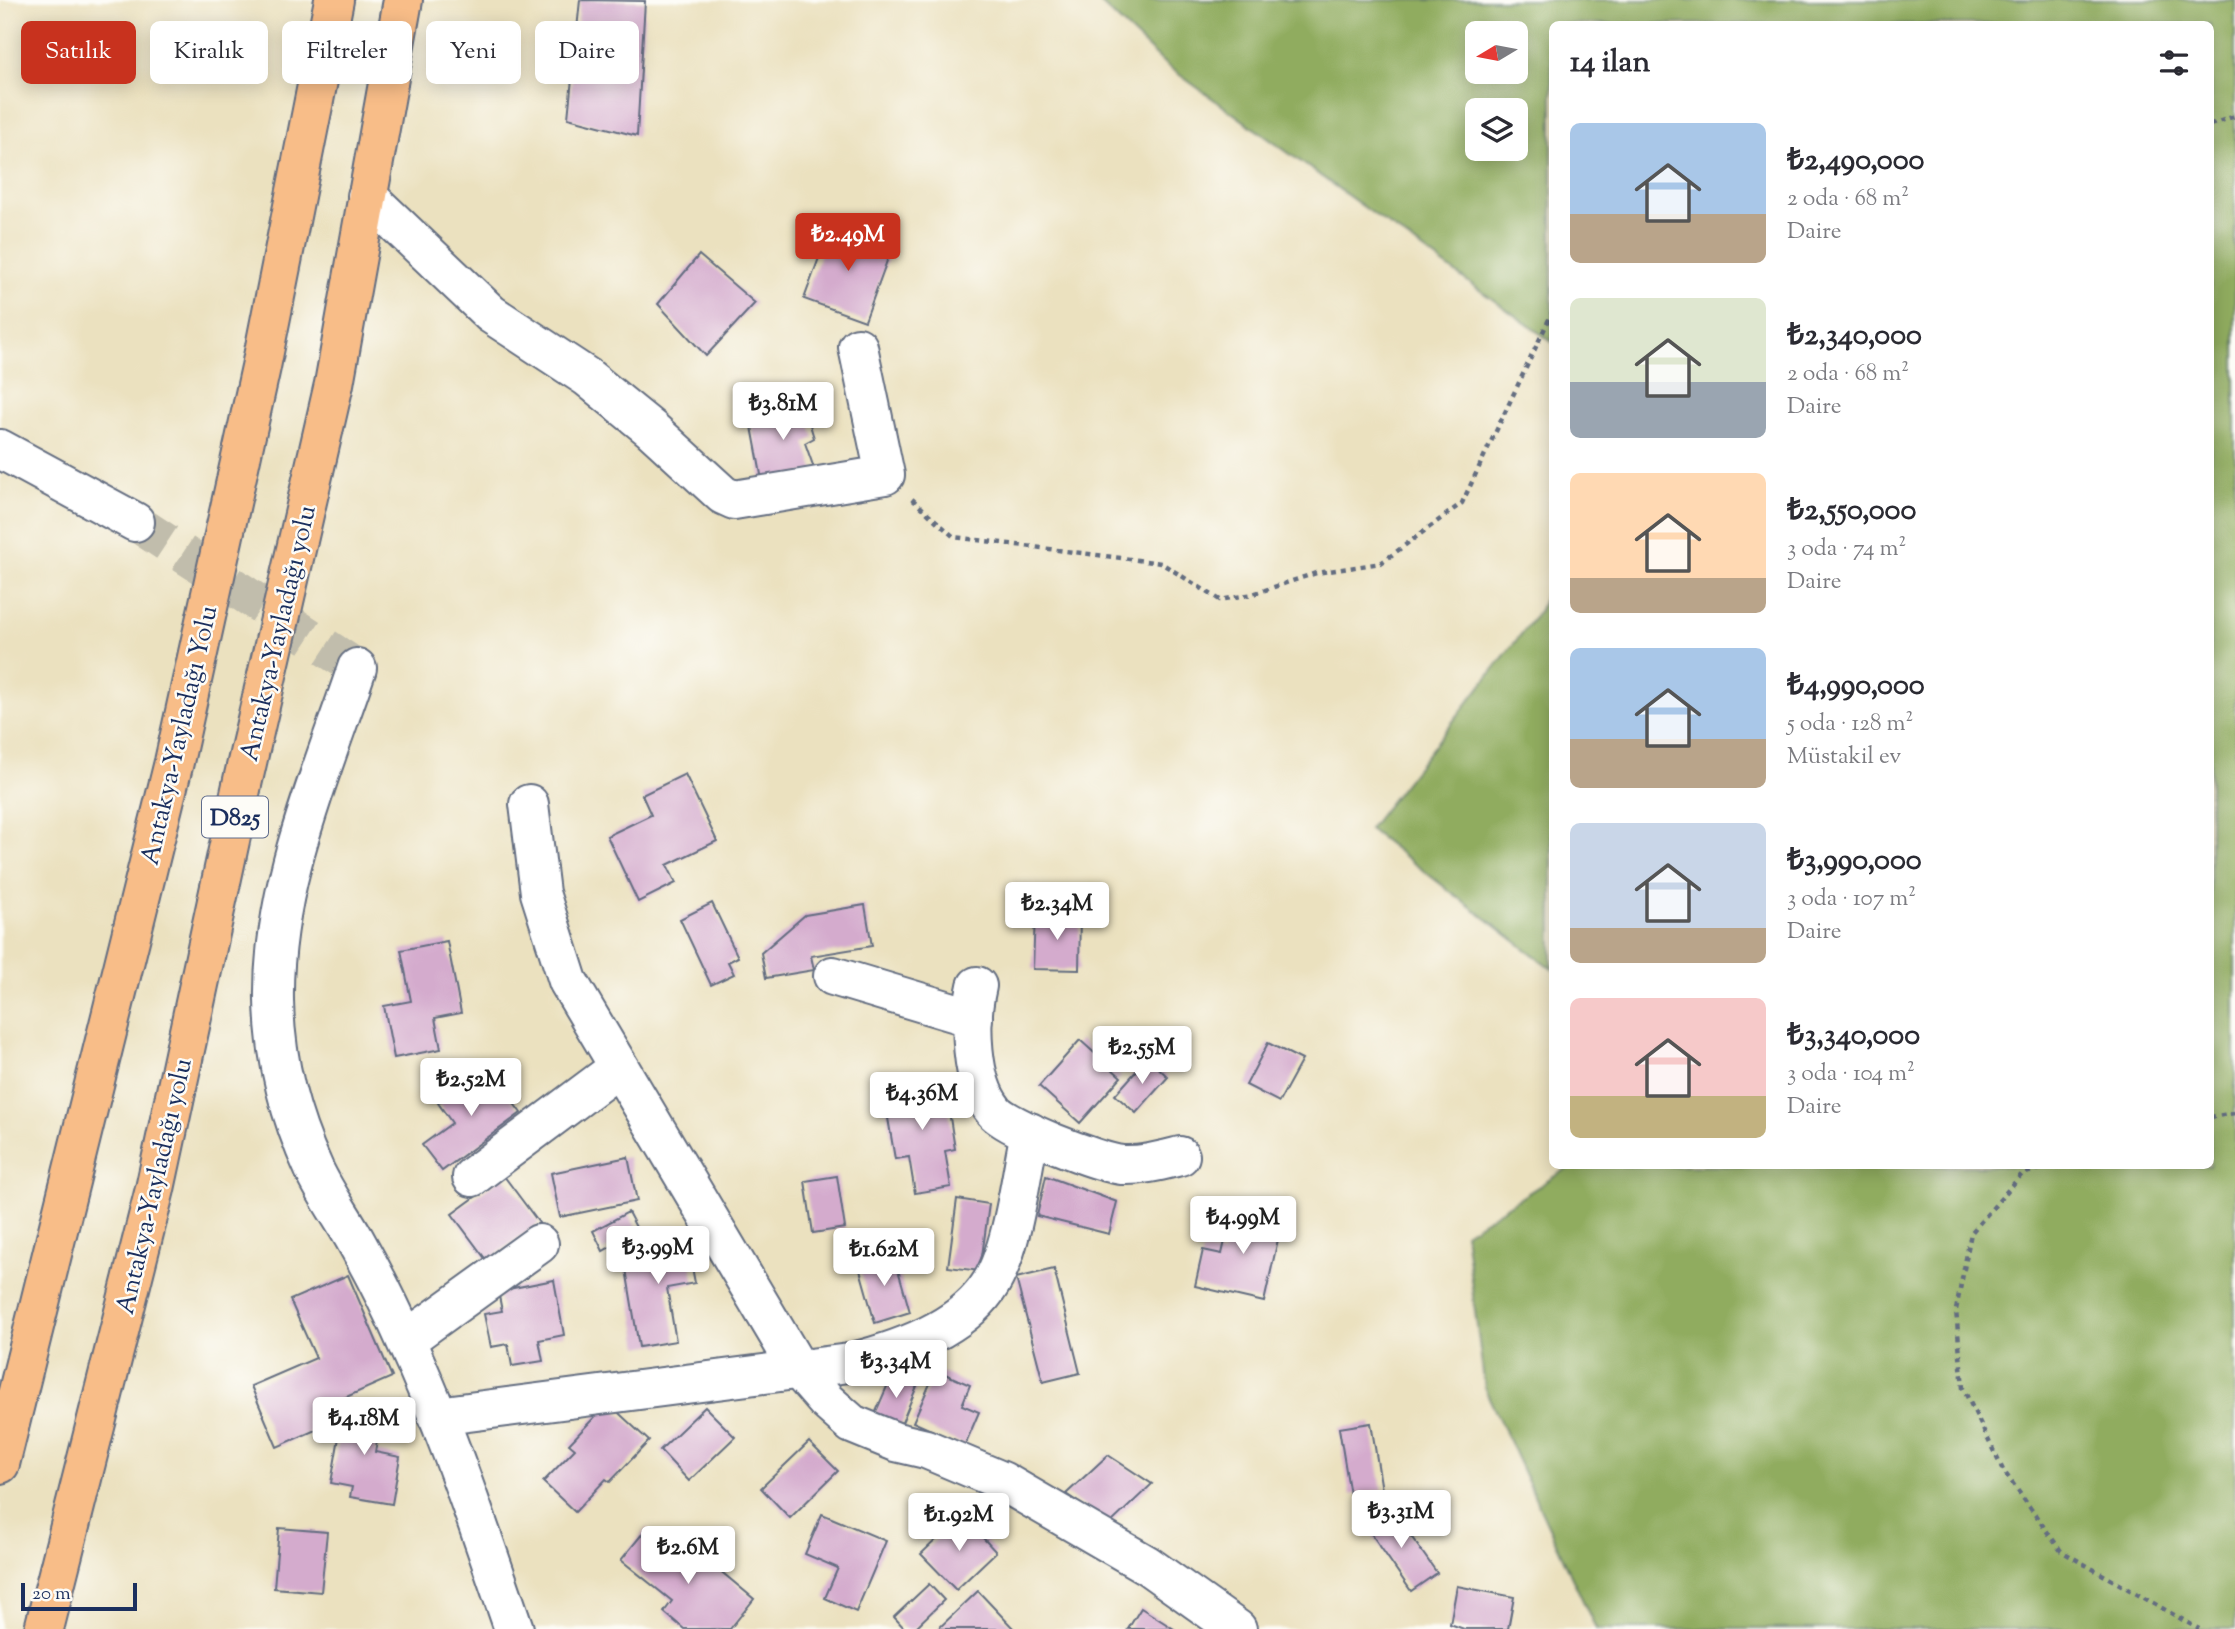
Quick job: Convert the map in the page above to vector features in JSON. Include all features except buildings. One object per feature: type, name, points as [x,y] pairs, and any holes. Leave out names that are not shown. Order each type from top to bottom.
[{"type":"highway","name":"Antakya-Yayladağı Yolu","points":[[0,1464],[174,762],[261,367],[334,0]]},
{"type":"highway","name":"Antakya-Yayladağı yolu","points":[[44,1629],[155,1189],[243,780],[334,384],[403,0]]},
{"type":"street","points":[[367,195],[491,314],[587,377],[652,429],[723,495],[746,500],[885,475],[858,347]]},
{"type":"street","points":[[0,449],[135,522]]},
{"type":"street","points":[[357,668],[295,850],[277,934],[274,1000],[278,1051],[289,1102],[315,1170],[379,1281],[406,1340],[437,1416],[514,1629]]},
{"type":"street","points":[[529,804],[540,893],[558,955],[579,1001],[799,1370],[826,1401],[852,1424],[896,1442],[937,1453],[1002,1481],[1147,1564],[1237,1629]]},
{"type":"street","points":[[833,976],[975,1002],[976,1060],[988,1104],[1001,1118],[1030,1132],[1118,1164],[1147,1164],[1180,1156]]},
{"type":"street","points":[[472,1177],[618,1068]]},
{"type":"street","points":[[437,1416],[849,1363],[900,1348],[974,1304],[999,1268],[1030,1132]]},
{"type":"street","points":[[406,1340],[539,1244]]},
{"type":"path","points":[[2214,124],[2235,116]]},
{"type":"path","points":[[885,475],[954,537],[1161,563],[1220,600],[1253,594],[1316,573],[1381,563],[1462,503],[1549,319]]},
{"type":"path","points":[[2214,1117],[2235,1113]]},
{"type":"path","points":[[2040,1169],[2022,1174],[1971,1233],[1956,1310],[1963,1388],[2003,1470],[2061,1551],[2199,1629]]},
{"type":"green space","points":[[1097,0],[2235,0],[2235,1629],[1596,1629],[1485,1389],[1465,1233],[1566,1169],[2214,1169],[2214,21],[1549,21],[1549,340],[1166,65]]},
{"type":"green space","points":[[1549,584],[1549,967],[1369,829],[1540,610]]},
{"type":"tunnel","points":[[135,522],[357,668]]}]
